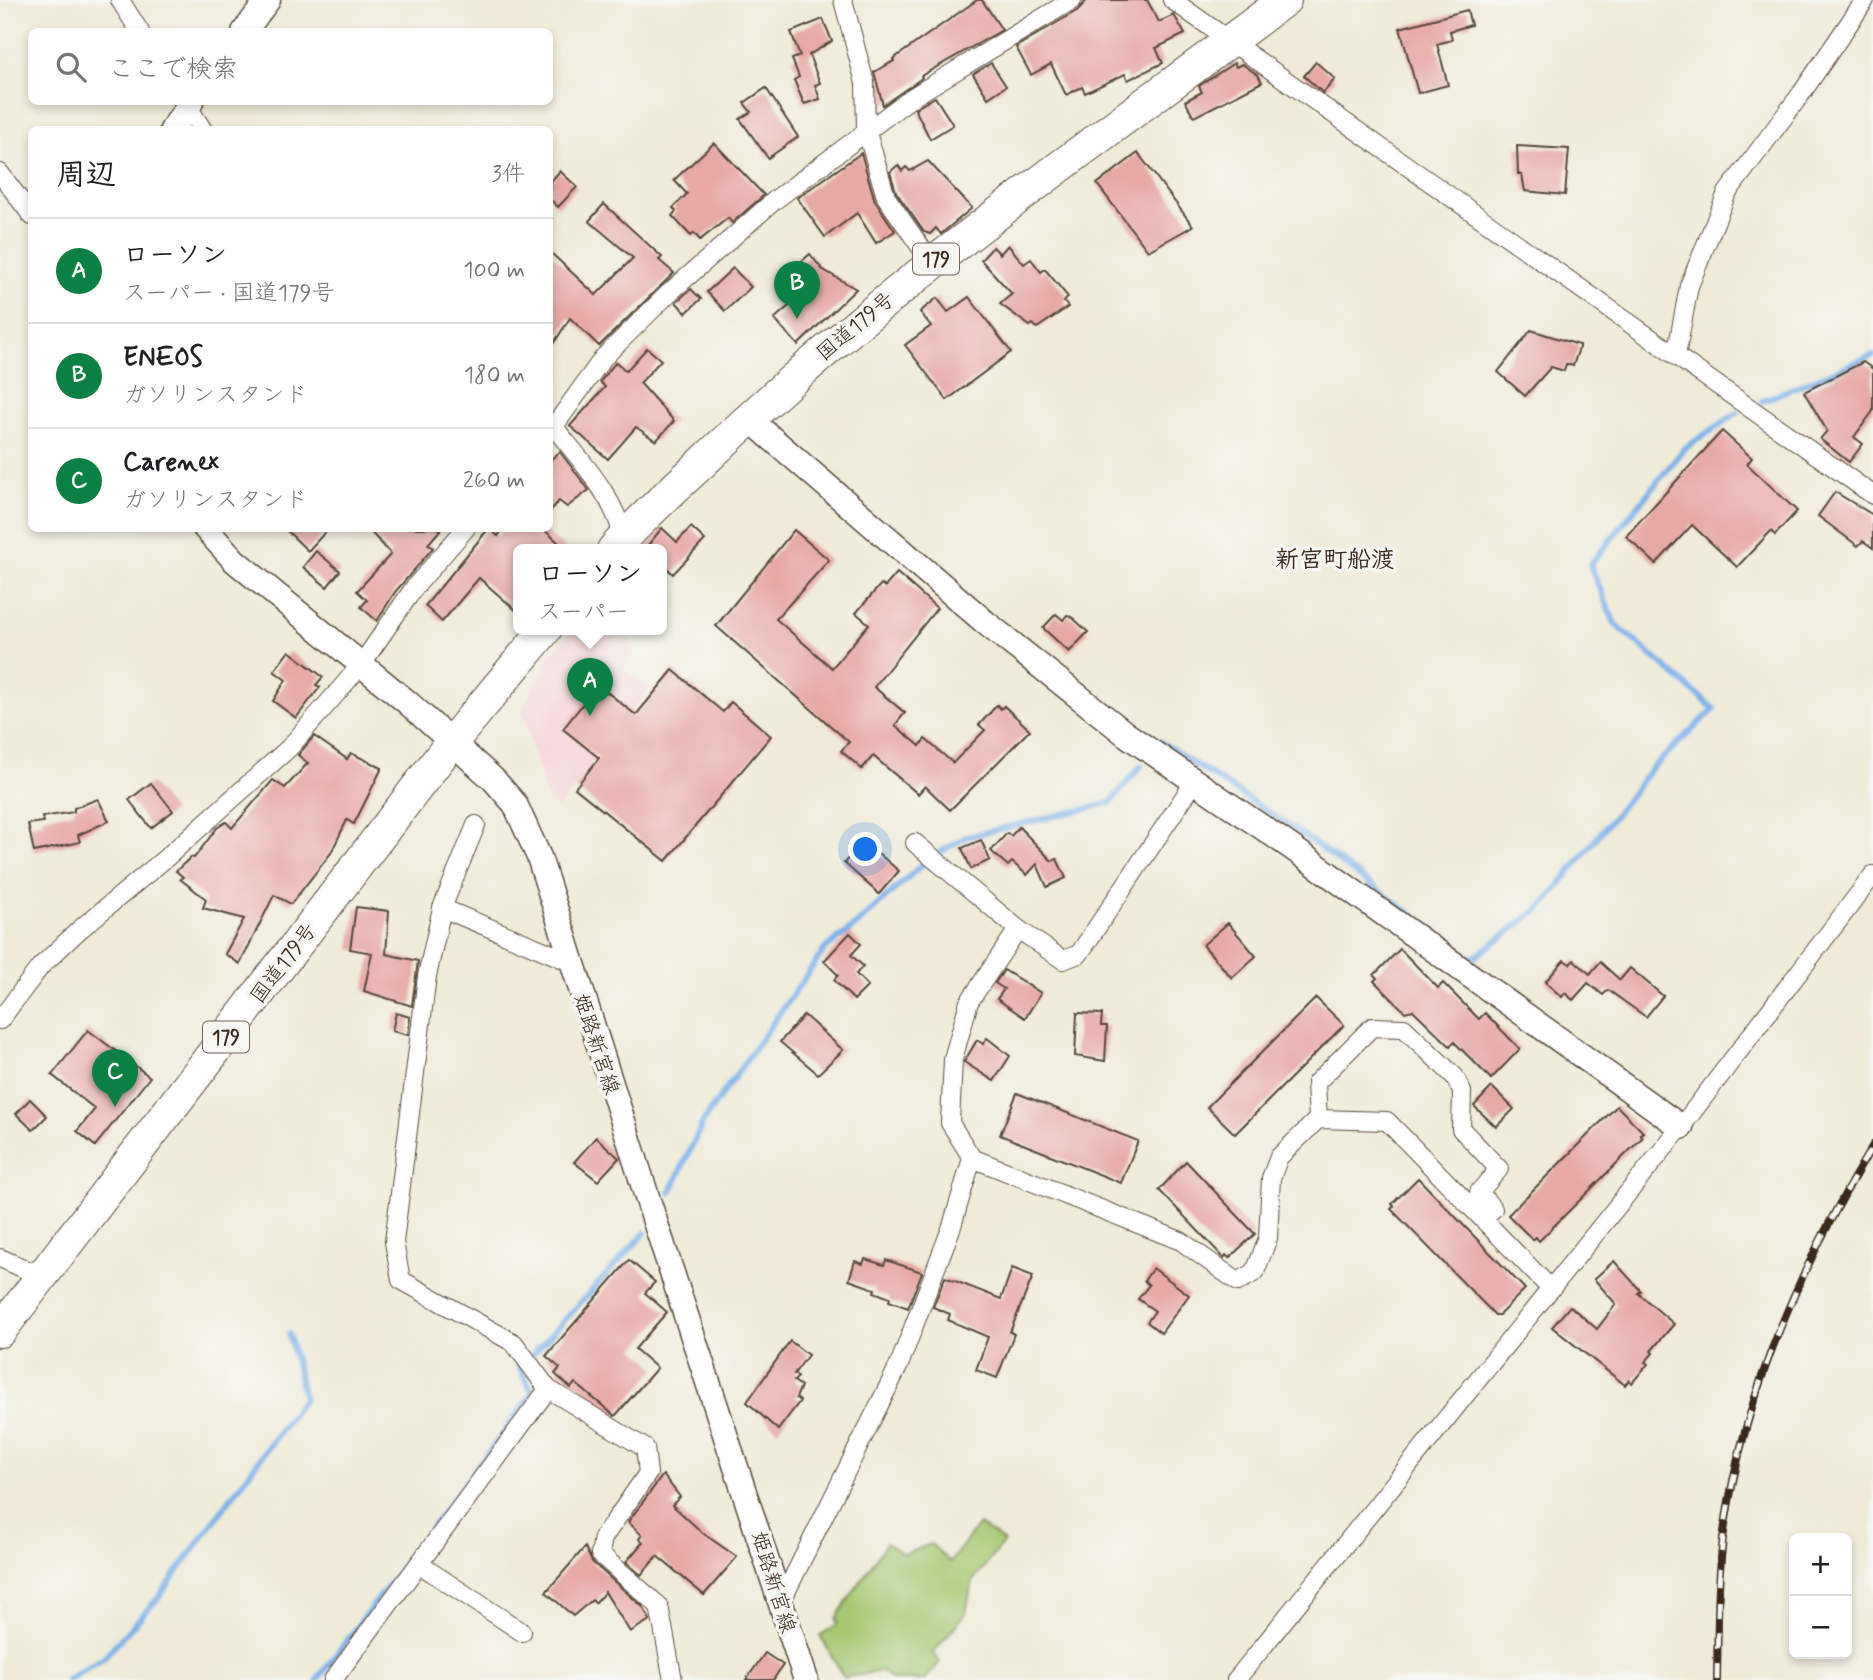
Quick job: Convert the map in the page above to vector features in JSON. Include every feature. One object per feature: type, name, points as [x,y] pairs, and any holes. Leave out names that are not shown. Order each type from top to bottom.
[{"type":"highway","name":"国道179号","points":[[618,544],[748,418],[833,343],[932,262],[1285,0]]},
{"type":"highway","name":"国道179号","points":[[0,1331],[451,743],[541,635]]},
{"type":"main road","points":[[247,28],[268,0]]},
{"type":"main road","points":[[174,126],[187,105]]},
{"type":"main road","points":[[748,418],[986,624],[1127,734],[1681,1128]]},
{"type":"main road","name":"姫路新宮線","points":[[209,532],[235,561],[361,665],[516,804],[539,857],[571,962],[754,1516],[800,1677]]},
{"type":"street","points":[[120,0],[138,28]]},
{"type":"street","points":[[843,0],[865,83],[866,129],[886,197],[932,262]]},
{"type":"street","points":[[553,429],[603,358],[669,293],[775,200],[866,129],[965,62],[1072,0]]},
{"type":"street","points":[[1172,0],[1873,495]]},
{"type":"street","points":[[1676,356],[1689,286],[1727,193],[1801,94],[1865,0]]},
{"type":"street","points":[[189,105],[201,126]]},
{"type":"street","points":[[0,173],[28,211]]},
{"type":"street","points":[[553,431],[599,482],[618,515],[618,544]]},
{"type":"street","points":[[0,1020],[40,967],[289,748],[361,665],[414,588],[463,532]]},
{"type":"street","points":[[915,843],[1018,929],[1063,960],[1079,954],[1195,781]]},
{"type":"street","points":[[476,825],[442,908],[427,976],[394,1242],[401,1280],[514,1343],[548,1389],[645,1448],[648,1473],[603,1538],[600,1554],[659,1605],[673,1680]]},
{"type":"street","points":[[1236,1680],[1681,1128],[1873,875]]},
{"type":"street","points":[[442,908],[571,962]]},
{"type":"street","points":[[1018,929],[970,1002],[953,1059],[950,1123],[972,1157],[1181,1241],[1238,1282],[1255,1272],[1268,1238],[1271,1178],[1279,1157],[1318,1119],[1387,1121],[1551,1289]]},
{"type":"street","points":[[1318,1119],[1316,1083],[1371,1027],[1404,1028],[1455,1077],[1462,1092],[1461,1129],[1499,1169],[1479,1192],[1493,1209],[1483,1220]]},
{"type":"street","points":[[780,1604],[899,1366],[952,1226],[972,1157]]},
{"type":"street","points":[[0,1258],[43,1277]]},
{"type":"street","points":[[333,1680],[548,1389]]},
{"type":"street","points":[[419,1564],[522,1632]]},
{"type":"shaded area","points":[[568,635],[627,635],[636,649],[623,668],[650,688],[558,809],[545,794],[522,712],[548,658]]},
{"type":"green space","points":[[979,1524],[1004,1542],[972,1582],[966,1613],[933,1653],[940,1662],[925,1680],[891,1680],[882,1671],[844,1678],[820,1635],[837,1625],[836,1618],[886,1543],[904,1554],[931,1544],[950,1562]]},
{"type":"building","points":[[977,0],[982,0],[1002,30],[921,76],[922,78],[883,105],[874,72],[894,61],[893,59]]},
{"type":"building","points":[[1087,0],[1147,0],[1159,22],[1174,15],[1185,34],[1156,48],[1163,63],[1128,80],[1125,74],[1085,93],[1082,87],[1066,95],[1051,64],[1031,75],[1016,47],[1078,10]]},
{"type":"building","points":[[1467,10],[1471,25],[1450,31],[1452,40],[1437,44],[1448,85],[1418,93],[1400,28]]},
{"type":"building","points":[[823,19],[832,41],[809,55],[820,83],[815,85],[820,99],[804,104],[794,80],[799,77],[792,59],[800,56],[791,32]]},
{"type":"building","points":[[1316,62],[1335,79],[1323,93],[1304,76]]},
{"type":"building","points":[[991,63],[1006,86],[988,98],[973,74]]},
{"type":"building","points":[[1234,63],[1236,67],[1242,64],[1258,75],[1262,82],[1194,117],[1185,101],[1202,92],[1199,86]]},
{"type":"building","points":[[766,88],[798,137],[768,158],[740,119],[751,112],[744,103]]},
{"type":"building","points":[[935,97],[953,125],[930,139],[915,109]]},
{"type":"building","points":[[714,143],[764,195],[732,223],[728,218],[700,240],[694,233],[691,236],[672,216],[676,211],[673,208],[687,194],[674,180]]},
{"type":"building","points":[[1517,146],[1569,149],[1565,195],[1525,191],[1522,175],[1518,174]]},
{"type":"building","points":[[861,153],[875,201],[895,231],[876,243],[857,213],[825,237],[797,198]]},
{"type":"building","points":[[1138,153],[1193,226],[1148,251],[1097,184]]},
{"type":"building","points":[[928,161],[972,208],[941,234],[936,228],[930,234],[924,232],[896,192],[890,172],[898,165],[902,171],[906,167],[910,171]]},
{"type":"building","points":[[560,171],[577,187],[558,207],[553,202],[553,179]]},
{"type":"building","points":[[604,204],[662,257],[659,260],[674,273],[599,346],[570,318],[553,344],[553,255],[596,295],[633,258],[589,221]]},
{"type":"building","points":[[1008,245],[1024,264],[1031,259],[1041,272],[1045,269],[1068,297],[1064,302],[1068,307],[1037,328],[1033,324],[1030,326],[1000,304],[1012,294],[981,260],[993,247],[1000,254]]},
{"type":"building","points":[[810,254],[822,269],[856,289],[798,345],[774,319],[797,299],[777,283]]},
{"type":"building","points":[[733,268],[751,287],[725,311],[707,292]]},
{"type":"building","points":[[691,289],[701,299],[686,313],[676,302]]},
{"type":"building","points":[[969,297],[1011,352],[947,400],[905,345],[931,326],[920,312],[937,298],[948,312]]},
{"type":"building","points":[[1531,330],[1579,345],[1579,348],[1573,366],[1566,364],[1564,371],[1551,367],[1525,396],[1498,372]]},
{"type":"building","points":[[647,348],[661,360],[640,383],[674,421],[656,441],[636,427],[608,459],[570,426],[605,387],[600,382],[616,362],[626,371]]},
{"type":"building","points":[[1863,362],[1873,369],[1873,411],[1854,437],[1863,444],[1849,462],[1820,439],[1827,431],[1804,392]]},
{"type":"building","points":[[1722,431],[1752,458],[1747,464],[1797,511],[1775,535],[1771,531],[1737,567],[1692,525],[1656,564],[1626,536]]},
{"type":"building","points":[[560,452],[589,490],[567,507],[559,501],[553,508],[553,458]]},
{"type":"building","points":[[1835,492],[1873,515],[1873,548],[1863,541],[1858,546],[1818,516]]},
{"type":"building","points":[[691,527],[705,540],[673,574],[667,568],[667,544],[649,544],[662,528],[677,542]]},
{"type":"building","points":[[794,530],[829,560],[776,619],[832,668],[869,624],[856,613],[881,584],[885,587],[897,573],[937,608],[874,687],[905,713],[895,725],[920,746],[925,739],[953,763],[985,730],[979,725],[997,705],[1001,709],[1004,706],[1030,730],[950,810],[925,786],[918,794],[873,756],[862,769],[841,751],[849,742],[716,626]]},
{"type":"building","points":[[288,532],[325,532],[308,551]]},
{"type":"building","points":[[371,532],[438,532],[428,544],[433,548],[395,592],[377,621],[361,607],[367,600],[357,591],[391,554]]},
{"type":"building","points":[[486,532],[494,532],[498,536],[501,532],[547,532],[560,544],[513,544],[513,608],[479,578],[442,622],[425,606]]},
{"type":"building","points":[[316,551],[340,571],[327,587],[303,567]]},
{"type":"building","points":[[1056,614],[1063,620],[1067,615],[1073,618],[1088,632],[1069,652],[1043,628]]},
{"type":"building","points":[[289,651],[323,677],[316,685],[320,687],[296,718],[273,701],[286,680],[274,671]]},
{"type":"building","points":[[673,670],[723,712],[731,702],[771,736],[666,861],[575,788],[599,758],[563,729],[598,685],[636,715]]},
{"type":"building","points":[[314,736],[347,759],[351,753],[382,768],[354,824],[347,820],[331,853],[291,904],[274,895],[240,964],[225,954],[244,919],[203,908],[206,899],[180,879],[183,877],[176,871],[191,857],[194,858],[217,828],[226,822],[232,828],[273,780],[285,788],[308,763],[298,755]]},
{"type":"building","points":[[151,783],[173,811],[151,828],[129,800]]},
{"type":"building","points":[[98,799],[109,821],[78,835],[80,842],[34,852],[28,824],[43,822],[42,817],[74,812],[74,808]]},
{"type":"building","points":[[1019,827],[1052,861],[1057,859],[1066,878],[1047,887],[1037,864],[1027,875],[1012,862],[1008,866],[991,851],[1007,833],[1011,836]]},
{"type":"building","points":[[981,840],[990,860],[971,869],[962,848]]},
{"type":"building","points":[[864,841],[899,871],[879,894],[844,863]]},
{"type":"building","points":[[356,907],[389,911],[386,954],[418,961],[412,1006],[364,991],[372,953],[350,949]]},
{"type":"building","points":[[1228,923],[1256,956],[1232,978],[1203,945]]},
{"type":"building","points":[[850,933],[861,944],[851,955],[863,966],[856,974],[868,986],[854,1000],[834,980],[838,975],[824,961]]},
{"type":"building","points":[[1400,949],[1438,988],[1443,983],[1479,1019],[1485,1013],[1520,1049],[1491,1079],[1454,1042],[1450,1046],[1413,1010],[1405,1012],[1374,981],[1377,978],[1374,975]]},
{"type":"building","points":[[1564,960],[1570,964],[1574,960],[1590,974],[1600,962],[1620,980],[1630,968],[1663,996],[1646,1017],[1608,990],[1603,995],[1588,983],[1573,1000],[1565,993],[1562,997],[1545,982]]},
{"type":"building","points":[[1004,970],[1041,993],[1025,1018],[997,999],[1004,989],[995,983]]},
{"type":"building","points":[[1316,998],[1344,1025],[1235,1134],[1207,1107]]},
{"type":"building","points":[[396,1013],[410,1017],[408,1035],[392,1031]]},
{"type":"building","points":[[1077,1013],[1102,1014],[1101,1026],[1107,1026],[1105,1061],[1075,1056]]},
{"type":"building","points":[[804,1015],[843,1050],[818,1074],[780,1042]]},
{"type":"building","points":[[88,1030],[150,1077],[95,1146],[77,1131],[95,1109],[52,1075]]},
{"type":"building","points":[[987,1038],[1010,1056],[994,1081],[964,1062],[977,1040],[983,1044]]},
{"type":"building","points":[[1492,1087],[1514,1109],[1496,1127],[1474,1106]]},
{"type":"building","points":[[1017,1093],[1138,1141],[1121,1183],[1000,1135]]},
{"type":"building","points":[[30,1099],[47,1116],[33,1130],[16,1114]]},
{"type":"building","points":[[1617,1106],[1643,1132],[1640,1134],[1643,1137],[1539,1241],[1536,1237],[1533,1240],[1508,1215]]},
{"type":"building","points":[[596,1137],[619,1158],[598,1181],[574,1162]]},
{"type":"building","points":[[1186,1161],[1255,1234],[1229,1258],[1226,1255],[1224,1258],[1159,1190]]},
{"type":"building","points":[[1418,1178],[1525,1289],[1499,1315],[1495,1315],[1391,1209],[1394,1206],[1392,1204]]},
{"type":"building","points":[[865,1259],[884,1265],[886,1260],[922,1272],[908,1308],[889,1301],[890,1298],[874,1292],[875,1289],[849,1280],[855,1261],[863,1264]]},
{"type":"building","points":[[629,1260],[655,1282],[645,1293],[667,1312],[635,1349],[657,1368],[615,1416],[575,1383],[571,1388],[555,1374],[560,1368],[546,1356]]},
{"type":"building","points":[[1614,1261],[1641,1291],[1638,1293],[1674,1324],[1651,1351],[1653,1353],[1645,1362],[1648,1364],[1632,1383],[1629,1380],[1625,1385],[1552,1327],[1570,1306],[1597,1329],[1616,1304],[1594,1279]]},
{"type":"building","points":[[1012,1268],[1033,1276],[1010,1332],[1014,1334],[997,1378],[976,1370],[988,1337],[948,1320],[950,1314],[933,1307],[945,1277],[1001,1299]]},
{"type":"building","points":[[1153,1268],[1189,1295],[1161,1333],[1147,1322],[1155,1311],[1138,1299],[1149,1285],[1144,1281]]},
{"type":"building","points":[[790,1341],[808,1355],[794,1374],[798,1377],[794,1381],[801,1386],[796,1398],[800,1401],[778,1430],[747,1402]]},
{"type":"building","points":[[663,1475],[680,1497],[672,1505],[704,1534],[737,1557],[704,1595],[657,1556],[641,1575],[626,1562],[643,1542],[639,1539],[642,1535],[628,1522]]},
{"type":"building","points":[[585,1547],[592,1562],[643,1607],[650,1620],[630,1632],[605,1592],[595,1603],[592,1600],[573,1616],[546,1592]]},
{"type":"building","points":[[765,1653],[783,1665],[773,1680],[746,1680]]},
{"type":"waterway","points":[[1762,401],[1873,355]]},
{"type":"waterway","points":[[1161,742],[1303,835],[1472,959],[1543,906],[1651,769],[1714,709],[1615,624],[1590,565],[1684,449],[1737,413]]},
{"type":"waterway","points":[[670,1193],[704,1120],[825,949],[855,926],[928,859],[966,837],[1110,803],[1141,766]]},
{"type":"waterway","points":[[533,1354],[645,1233]]},
{"type":"waterway","points":[[67,1680],[103,1658],[159,1597],[304,1398],[289,1334]]},
{"type":"waterway","points":[[317,1680],[533,1393],[519,1367],[523,1364]]},
{"type":"railway","points":[[1717,1680],[1722,1544],[1734,1474],[1747,1424],[1762,1375],[1801,1281],[1873,1145]]},
{"type":"place","name":"ENEOS","points":[[797,319]]},
{"type":"place","name":"ローソン","points":[[590,716]]},
{"type":"place","name":"Carenex","points":[[115,1107]]},
{"type":"district","name":"新宮町船渡","points":[[1335,559]]}]
